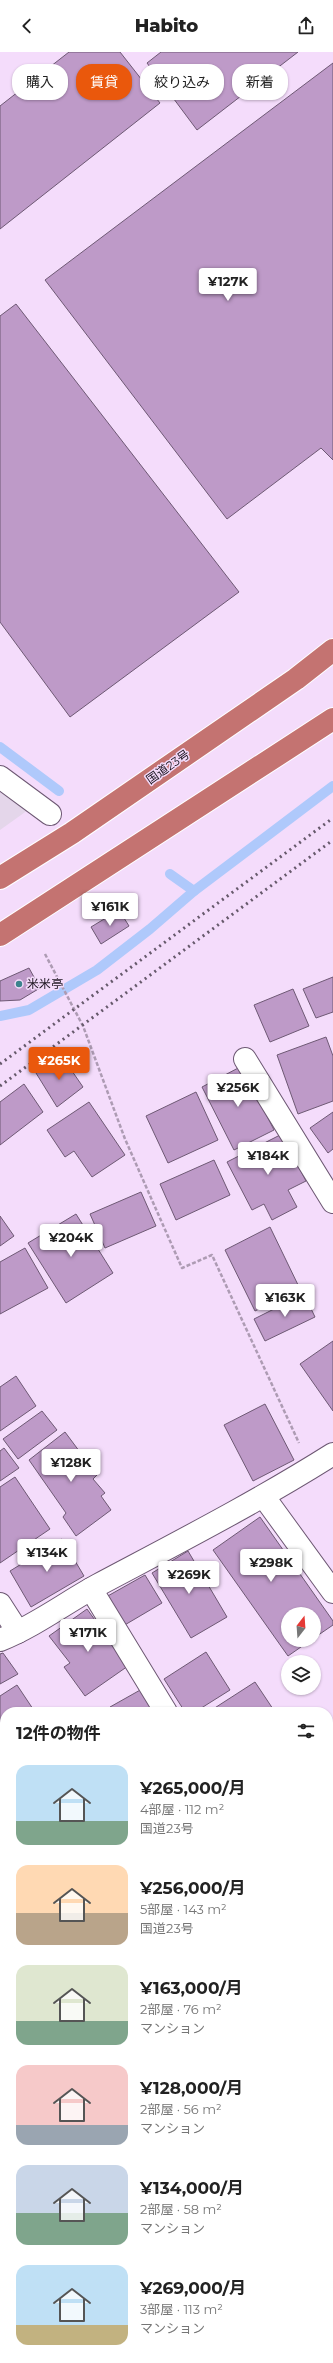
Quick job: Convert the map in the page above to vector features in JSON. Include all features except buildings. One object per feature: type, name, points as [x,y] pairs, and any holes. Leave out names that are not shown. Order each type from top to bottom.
[{"type":"highway","name":"国道23号","points":[[0,878],[79,828],[296,679],[333,650]]},
{"type":"highway","points":[[0,935],[333,718]]},
{"type":"street","points":[[0,777],[50,814]]},
{"type":"street","points":[[245,1059],[333,1202]]},
{"type":"street","points":[[0,1604],[9,1636],[91,1589],[264,1497],[333,1454]]},
{"type":"street","points":[[264,1497],[333,1592]]},
{"type":"street","points":[[91,1589],[163,1707]]},
{"type":"path","points":[[45,954],[83,1026],[125,1138],[182,1268],[212,1255],[311,1468]]},
{"type":"shaded area","points":[[0,790],[28,810],[0,830]]},
{"type":"waterway","points":[[0,747],[59,791]]},
{"type":"waterway","points":[[170,874],[194,891],[333,786]]},
{"type":"waterway","points":[[0,1016],[29,1010],[97,970],[150,929],[194,891]]},
{"type":"railway","points":[[0,1064],[333,818]]},
{"type":"railway","points":[[0,1086],[333,840]]},
{"type":"place","name":"米米亭","points":[[19,984]]}]
